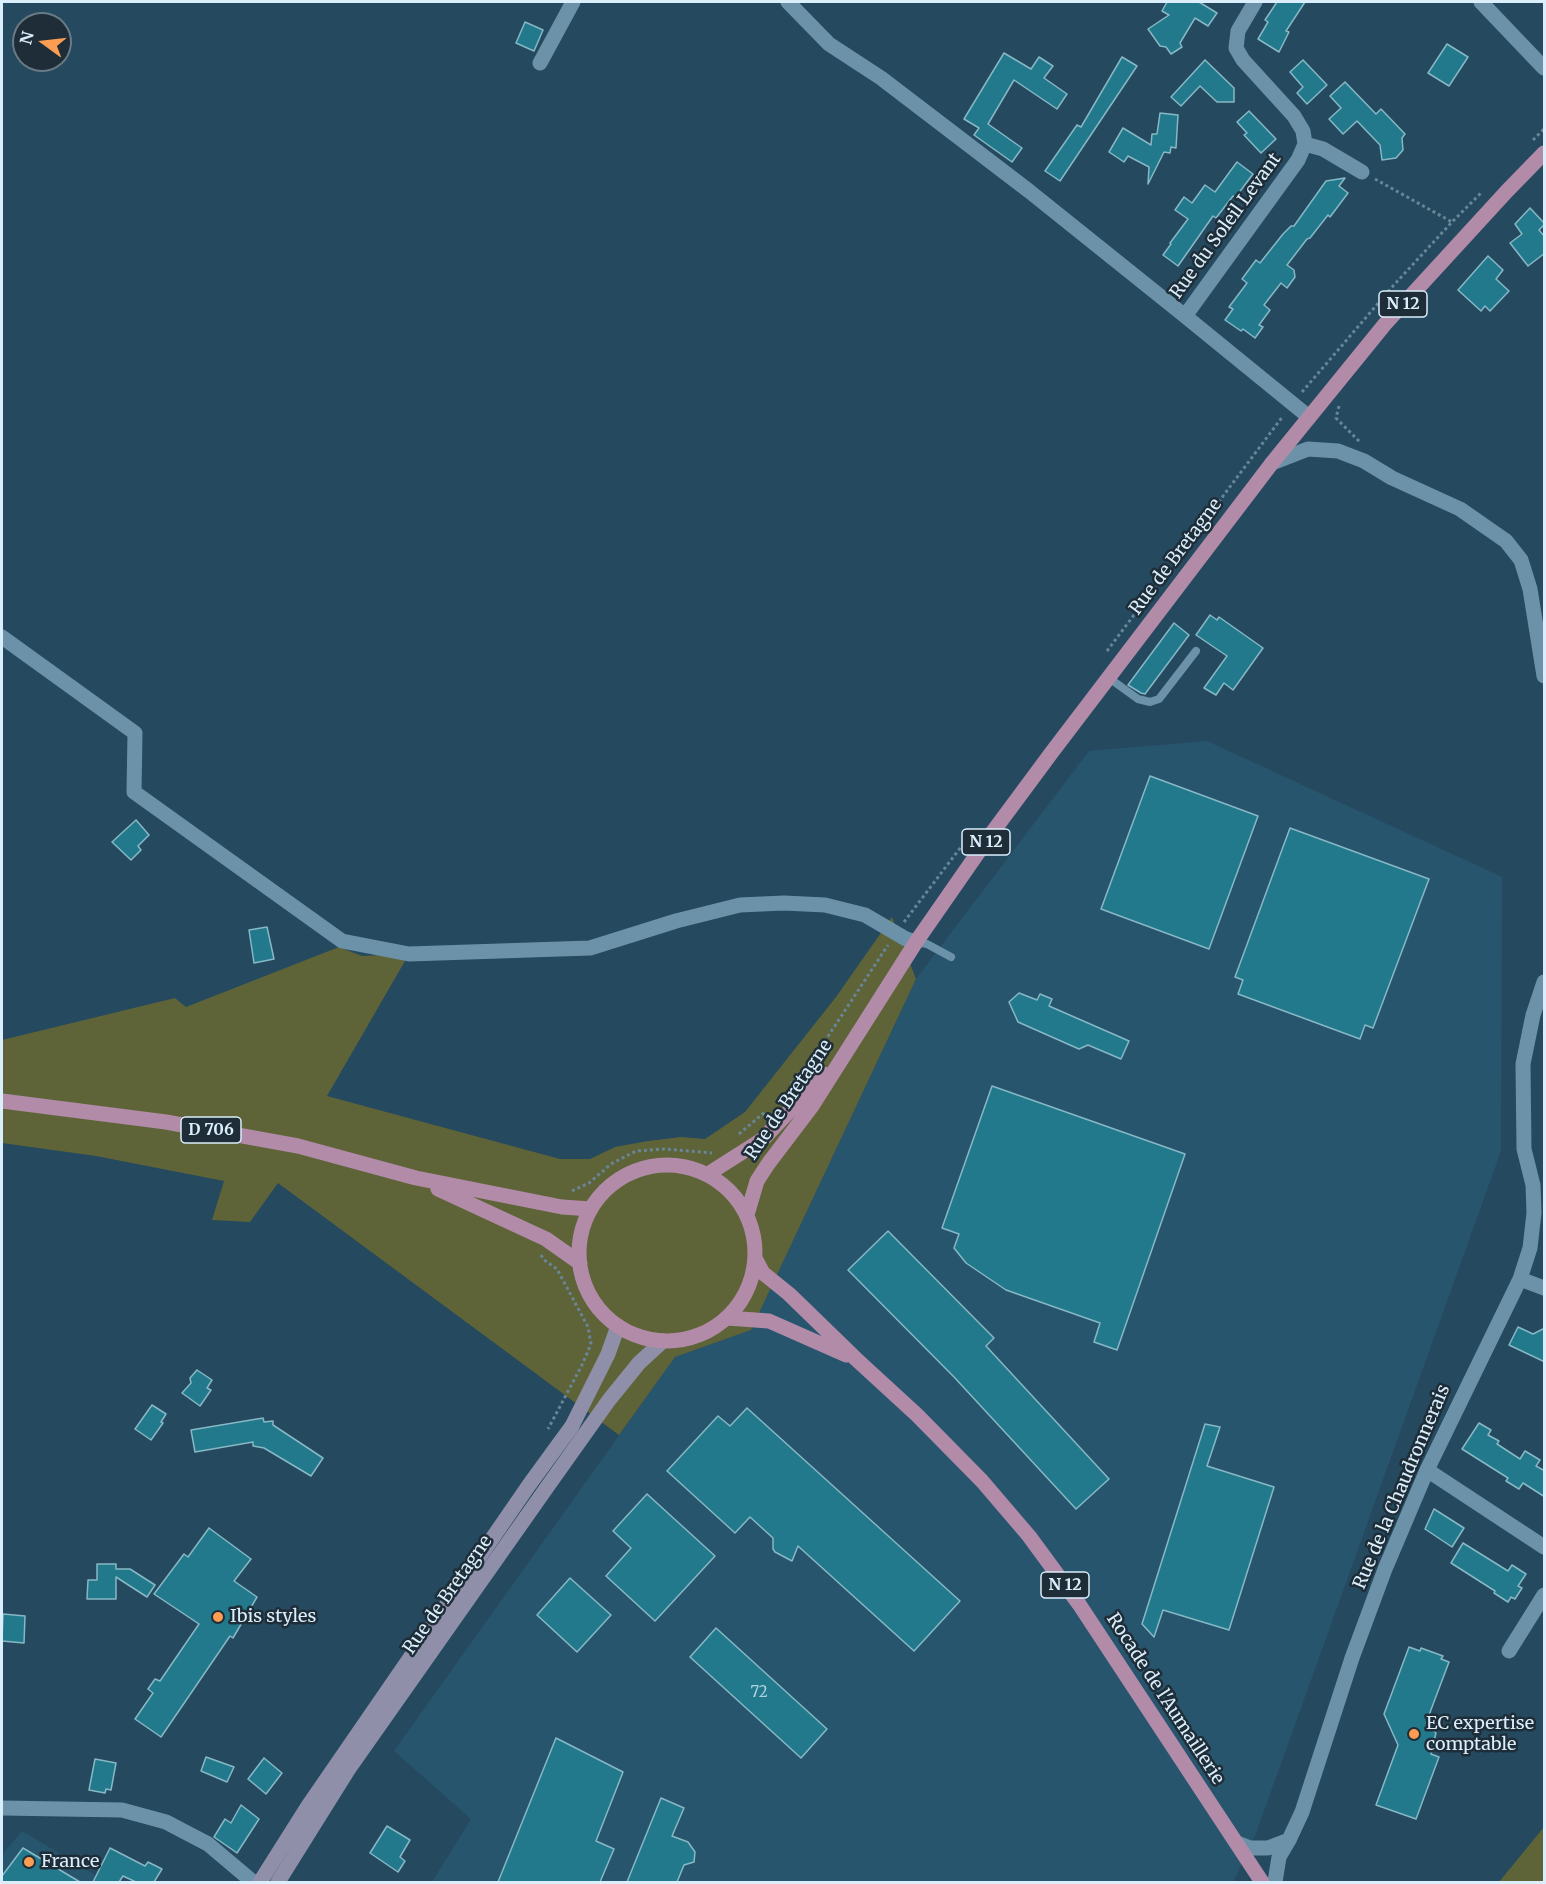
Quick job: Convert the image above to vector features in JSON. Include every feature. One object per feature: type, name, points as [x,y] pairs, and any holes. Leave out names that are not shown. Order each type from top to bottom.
[{"type":"main road","name":"Rue de Bretagne","points":[[747,1215],[758,1181],[768,1164],[812,1106],[916,942],[989,837],[1272,463],[1384,324],[1545,153]]},
{"type":"main road","name":"Rue de Bretagne","points":[[708,1174],[763,1139],[822,1076],[871,1011]]},
{"type":"main road","name":"D 706","points":[[2,1101],[165,1122],[298,1146],[417,1178],[562,1207],[591,1209]]},
{"type":"main road","points":[[658,1164],[684,1165],[708,1174],[733,1193],[747,1215],[756,1260],[751,1282],[741,1301],[727,1318],[698,1336],[663,1341],[639,1337],[618,1326],[599,1309],[586,1288],[580,1263],[579,1243],[584,1223],[591,1209],[610,1185],[633,1171],[658,1164]]},
{"type":"main road","name":"D 706","points":[[417,1178],[546,1239],[580,1263]]},
{"type":"main road","name":"Rocade de l'Aumaillerie","points":[[756,1260],[763,1273],[789,1294],[974,1473],[1029,1536],[1079,1604],[1262,1882]]},
{"type":"main road","name":"Rocade de l'Aumaillerie","points":[[727,1318],[769,1321],[855,1359]]},
{"type":"main road","name":"Rue de Bretagne","points":[[260,1882],[308,1806],[572,1426],[608,1354],[618,1326]]},
{"type":"main road","name":"Rue de Bretagne","points":[[278,1882],[348,1770],[602,1409],[639,1363],[663,1341]]},
{"type":"street","points":[[540,63],[573,2]]},
{"type":"street","points":[[788,2],[829,44],[881,78],[1029,191],[1185,316]]},
{"type":"street","name":"Rue du Soleil Levant","points":[[1255,2],[1238,31],[1236,48],[1243,60],[1294,116],[1303,131],[1305,144],[1298,160],[1185,316],[1309,417]]},
{"type":"street","points":[[1481,2],[1545,68]]},
{"type":"street","name":"Rue du Soleil Levant","points":[[1305,144],[1323,149],[1362,172]]},
{"type":"street","points":[[1272,463],[1308,448],[1338,451],[1364,461],[1392,478],[1460,509],[1506,541],[1521,560],[1530,590],[1545,676]]},
{"type":"street","points":[[2,637],[135,733],[134,792],[342,940],[409,954],[590,948],[676,921],[740,905],[784,903],[825,905],[865,915],[906,939],[916,942]]},
{"type":"street","name":"Rue de la Chaudronnerais","points":[[1275,1882],[1279,1857],[1302,1812],[1352,1659],[1385,1569],[1427,1470],[1520,1279],[1530,1248],[1534,1213],[1533,1185],[1524,1149],[1523,1064],[1533,1015],[1545,982]]},
{"type":"street","points":[[1520,1279],[1545,1288]]},
{"type":"street","points":[[1427,1470],[1545,1547]]},
{"type":"street","points":[[1509,1652],[1545,1595]]},
{"type":"street","points":[[2,1808],[122,1810],[166,1822],[208,1844],[253,1882]]},
{"type":"street","points":[[1237,1843],[1250,1848],[1268,1848],[1289,1840]]},
{"type":"lane","points":[[1109,678],[1138,699],[1150,702],[1158,699],[1196,651]]},
{"type":"lane","points":[[916,942],[927,944],[951,957]]},
{"type":"path","points":[[1528,145],[1545,129]]},
{"type":"path","points":[[1362,172],[1452,222]]},
{"type":"path","points":[[1105,653],[1292,404],[1393,286],[1488,186]]},
{"type":"path","points":[[789,1086],[821,1047],[896,932],[971,833]]},
{"type":"path","points":[[738,1135],[771,1106]]},
{"type":"path","points":[[562,1207],[569,1192],[590,1183],[612,1164],[636,1151],[663,1149],[711,1153],[722,1149]]},
{"type":"path","points":[[544,1438],[591,1344],[588,1327],[557,1269],[544,1260],[540,1251],[546,1239]]},
{"type":"shaded area","points":[[1207,741],[1502,877],[1501,1151],[1255,1836],[1233,1882],[432,1882],[471,1819],[394,1751],[675,1357],[751,1330],[916,979],[1089,751]]},
{"type":"shaded area","points":[[22,1831],[107,1882],[2,1882],[2,1855]]},
{"type":"green space","points":[[892,917],[916,979],[751,1330],[675,1357],[619,1435],[278,1183],[250,1222],[212,1220],[224,1181],[96,1156],[2,1143],[2,1040],[175,998],[186,1007],[339,947],[362,956],[409,954],[327,1096],[560,1159],[590,1159],[615,1147],[648,1141],[681,1137],[705,1139],[745,1112],[836,997]]},
{"type":"green space","points":[[1544,1827],[1544,1882],[1499,1882]]},
{"type":"building","points":[[1167,2],[1199,2],[1217,13],[1208,26],[1195,18],[1180,43],[1182,47],[1171,54],[1166,47],[1160,46],[1148,29],[1169,15],[1162,11]]},
{"type":"building","points":[[1277,2],[1305,2],[1286,31],[1289,32],[1279,52],[1258,39],[1268,22],[1265,20]]},
{"type":"building","points":[[525,22],[543,30],[534,51],[516,43]]},
{"type":"building","points":[[1447,44],[1468,57],[1449,86],[1428,73]]},
{"type":"building","points":[[1004,53],[1031,69],[1039,57],[1053,66],[1044,78],[1067,94],[1057,109],[1014,80],[988,124],[1022,148],[1012,162],[974,135],[979,128],[964,119]]},
{"type":"building","points":[[1122,57],[1137,66],[1060,181],[1045,171],[1077,125],[1081,127]]},
{"type":"building","points":[[1205,60],[1234,88],[1234,102],[1217,102],[1200,86],[1181,106],[1171,97]]},
{"type":"building","points":[[1303,60],[1327,85],[1307,104],[1297,93],[1303,87],[1290,72]]},
{"type":"building","points":[[1345,82],[1376,114],[1381,109],[1405,134],[1402,138],[1403,150],[1396,158],[1382,160],[1380,145],[1357,121],[1343,134],[1329,119],[1341,108],[1330,96]]},
{"type":"building","points":[[1249,111],[1276,139],[1261,153],[1244,135],[1247,133],[1237,122]]},
{"type":"building","points":[[1160,113],[1178,115],[1176,148],[1171,147],[1170,153],[1164,152],[1148,184],[1149,167],[1128,156],[1124,162],[1109,152],[1123,128],[1151,145],[1152,134],[1157,134]]},
{"type":"building","points":[[1237,162],[1253,174],[1216,218],[1213,216],[1178,266],[1163,255],[1188,219],[1175,210],[1184,197],[1192,203],[1205,185],[1215,192]]},
{"type":"building","points":[[1345,178],[1339,186],[1348,193],[1287,265],[1294,270],[1295,277],[1287,288],[1281,283],[1264,305],[1270,310],[1259,325],[1263,327],[1255,338],[1225,320],[1233,309],[1229,307],[1247,283],[1242,279],[1256,260],[1260,263],[1283,234],[1294,226],[1326,181]]},
{"type":"building","points":[[1530,208],[1545,224],[1539,230],[1545,237],[1545,253],[1528,266],[1510,243],[1522,234],[1515,224]]},
{"type":"building","points":[[1488,256],[1503,270],[1496,279],[1509,291],[1490,311],[1485,306],[1481,311],[1458,290]]},
{"type":"building","points":[[1210,615],[1217,620],[1219,617],[1263,648],[1233,690],[1224,683],[1216,695],[1204,688],[1227,656],[1196,635]]},
{"type":"building","points":[[1174,623],[1189,635],[1145,694],[1141,693],[1128,685]]},
{"type":"building","points":[[1150,776],[1258,816],[1209,949],[1101,909]]},
{"type":"building","points":[[136,820],[149,835],[138,846],[141,850],[131,860],[112,842]]},
{"type":"building","points":[[1290,828],[1429,879],[1373,1028],[1365,1025],[1360,1039],[1238,994],[1243,980],[1235,977]]},
{"type":"building","points":[[267,927],[274,959],[254,963],[249,930]]},
{"type":"building","points":[[1019,993],[1037,1000],[1040,994],[1052,999],[1049,1006],[1129,1041],[1121,1059],[1088,1045],[1079,1049],[1018,1022],[1009,1002]]},
{"type":"building","points":[[992,1086],[1185,1154],[1117,1350],[1094,1342],[1100,1323],[1006,1290],[966,1263],[954,1248],[959,1234],[942,1228]]},
{"type":"building","points":[[888,1231],[994,1338],[986,1346],[1109,1479],[1076,1509],[954,1377],[848,1270]]},
{"type":"building","points":[[1518,1327],[1533,1334],[1545,1328],[1545,1362],[1509,1345]]},
{"type":"building","points":[[197,1370],[212,1380],[207,1388],[211,1390],[200,1406],[182,1393],[191,1383],[190,1378]]},
{"type":"building","points":[[152,1405],[166,1414],[161,1422],[163,1423],[151,1440],[135,1429]]},
{"type":"building","points":[[747,1408],[960,1601],[914,1651],[798,1546],[792,1561],[775,1552],[773,1538],[750,1517],[735,1533],[667,1471],[718,1416],[730,1426]]},
{"type":"building","points":[[263,1418],[264,1422],[273,1421],[273,1425],[323,1458],[311,1476],[264,1448],[253,1446],[253,1442],[195,1452],[191,1430]]},
{"type":"building","points":[[1479,1423],[1491,1430],[1488,1435],[1499,1441],[1497,1444],[1520,1459],[1525,1451],[1540,1460],[1536,1466],[1545,1471],[1545,1497],[1523,1483],[1519,1489],[1506,1481],[1508,1478],[1462,1449]]},
{"type":"building","points":[[1205,1424],[1220,1427],[1207,1466],[1274,1487],[1229,1630],[1163,1610],[1154,1637],[1142,1624]]},
{"type":"building","points":[[647,1494],[715,1556],[655,1621],[606,1576],[631,1548],[613,1531]]},
{"type":"building","points":[[1434,1509],[1464,1528],[1452,1547],[1425,1529]]},
{"type":"building","points":[[209,1528],[251,1559],[234,1581],[257,1597],[233,1638],[230,1636],[161,1737],[135,1719],[153,1693],[148,1689],[155,1679],[160,1681],[199,1624],[154,1594],[184,1554],[188,1557]]},
{"type":"building","points":[[1463,1543],[1508,1571],[1512,1565],[1526,1574],[1518,1586],[1522,1588],[1515,1599],[1511,1597],[1508,1602],[1451,1563]]},
{"type":"building","points":[[97,1564],[116,1564],[116,1569],[130,1569],[155,1585],[147,1597],[116,1577],[116,1599],[87,1599],[88,1580],[97,1580]]},
{"type":"building","points":[[570,1578],[611,1615],[577,1652],[537,1615]]},
{"type":"building","points":[[3,1614],[25,1616],[24,1643],[2,1641]]},
{"type":"building","points":[[716,1628],[827,1729],[801,1758],[690,1657]]},
{"type":"building","name":"EC expertise comptable","points":[[1409,1647],[1420,1651],[1421,1648],[1443,1656],[1441,1659],[1449,1662],[1426,1723],[1436,1733],[1431,1754],[1439,1757],[1416,1819],[1376,1805],[1398,1745],[1384,1714]]},
{"type":"building","points":[[556,1738],[623,1772],[596,1841],[614,1849],[600,1882],[498,1882]]},
{"type":"building","points":[[206,1757],[234,1767],[227,1782],[201,1771]]},
{"type":"building","points":[[264,1758],[282,1773],[266,1794],[248,1779]]},
{"type":"building","points":[[95,1759],[116,1763],[111,1790],[106,1789],[105,1793],[89,1790]]},
{"type":"building","points":[[661,1798],[684,1808],[672,1836],[688,1842],[695,1852],[694,1862],[684,1865],[677,1882],[627,1882]]},
{"type":"building","points":[[241,1805],[259,1819],[237,1853],[214,1837],[225,1819],[231,1823]]},
{"type":"building","points":[[387,1826],[410,1840],[400,1857],[405,1861],[398,1872],[370,1853]]},
{"type":"building","name":"France","points":[[23,1848],[80,1882],[2,1882],[2,1876]]},
{"type":"building","points":[[110,1848],[145,1866],[148,1862],[162,1869],[154,1882],[136,1882],[123,1876],[119,1882],[93,1882]]},
{"type":"place","name":"Ibis styles","points":[[218,1617]]},
{"type":"place","name":"EC expertise comptable","points":[[1414,1734]]},
{"type":"place","name":"France","points":[[29,1862]]}]
